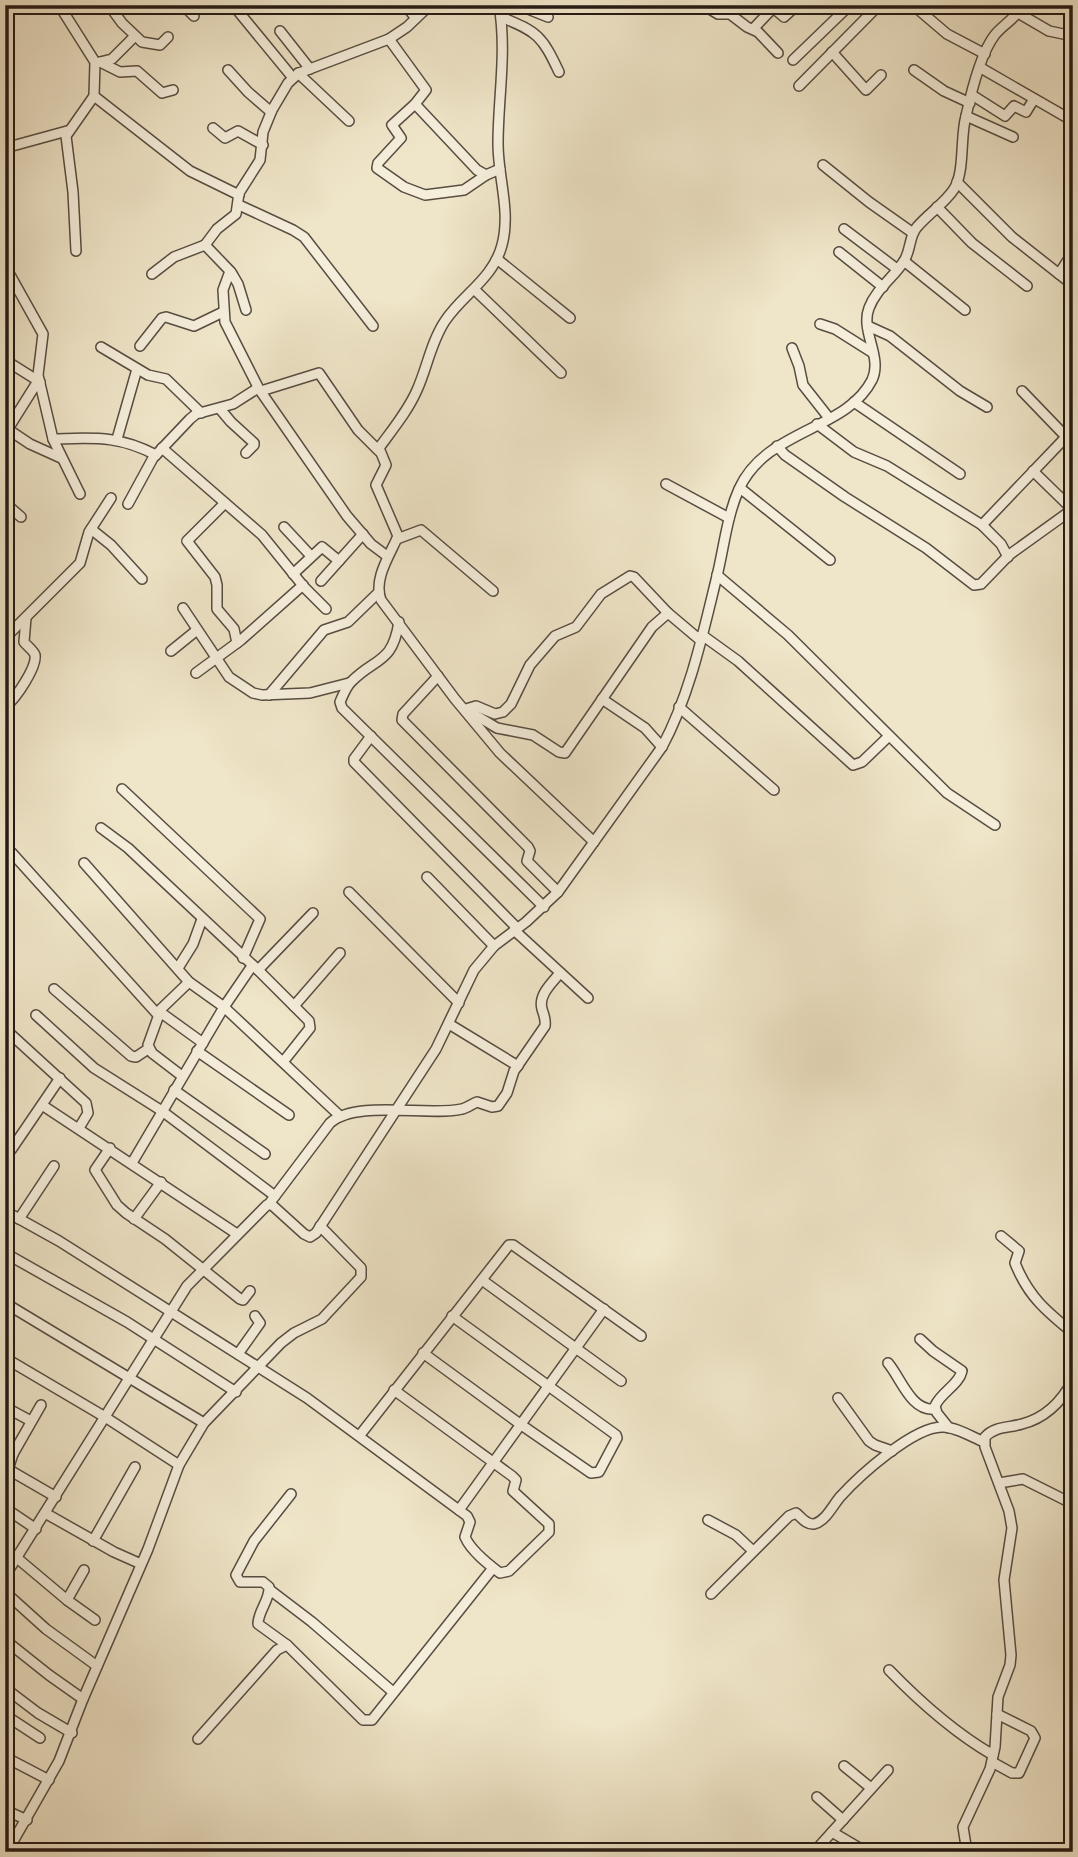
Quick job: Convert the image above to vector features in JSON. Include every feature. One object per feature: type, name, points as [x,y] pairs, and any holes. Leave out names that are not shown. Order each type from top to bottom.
[{"type":"street","points":[[59,5],[97,62],[120,72],[137,71],[162,93],[173,90]]},
{"type":"street","points":[[183,5],[194,16]]},
{"type":"street","points":[[233,5],[295,76],[349,121]]},
{"type":"street","points":[[405,5],[416,18]]},
{"type":"street","points":[[152,274],[174,257],[205,245],[217,229],[234,216],[239,200],[260,160],[263,132],[271,113],[295,76],[389,39],[430,5]]},
{"type":"street","points":[[379,451],[411,401],[445,321],[475,290],[497,259],[505,232],[505,200],[498,147],[503,47],[499,5]]},
{"type":"street","points":[[518,5],[548,17]]},
{"type":"street","points":[[703,5],[718,14],[730,14],[754,29],[778,53]]},
{"type":"street","points":[[754,29],[771,6],[785,17],[797,5]]},
{"type":"street","points":[[793,60],[850,5]]},
{"type":"street","points":[[799,86],[879,5]]},
{"type":"street","points":[[913,5],[947,34],[985,54]]},
{"type":"street","points":[[111,8],[144,44],[159,45],[168,37]]},
{"type":"street","points":[[269,1204],[307,1236],[312,1236],[436,1049],[474,970],[494,946],[544,907],[558,892],[662,747],[679,707],[701,637],[729,518],[740,488],[748,473],[768,452],[854,402],[872,380],[875,370],[868,327],[869,309],[904,261],[913,233],[957,182],[966,116],[993,37],[1020,9],[1049,31],[1073,36]]},
{"type":"street","points":[[502,17],[533,30],[559,72]]},
{"type":"street","points":[[280,31],[310,69]]},
{"type":"street","points":[[97,62],[115,57],[135,36]]},
{"type":"street","points":[[389,39],[426,90],[393,125],[401,138],[376,167],[404,187],[425,195],[464,190],[486,174],[500,169]]},
{"type":"street","points":[[832,52],[866,90],[881,75]]},
{"type":"street","points":[[76,251],[67,131],[94,96],[97,62]]},
{"type":"street","points":[[981,68],[1073,121]]},
{"type":"street","points":[[228,70],[271,113]]},
{"type":"street","points":[[914,71],[944,91],[971,99],[1006,116],[1014,106],[1026,112],[1034,99]]},
{"type":"street","points":[[94,96],[190,171],[304,237],[373,326]]},
{"type":"street","points":[[415,104],[477,170],[486,174]]},
{"type":"street","points":[[966,116],[1013,138]]},
{"type":"street","points":[[213,128],[224,137],[238,131],[262,145]]},
{"type":"street","points":[[5,148],[67,131]]},
{"type":"street","points":[[823,165],[913,233]]},
{"type":"street","points":[[957,182],[1012,237],[1073,285]]},
{"type":"street","points":[[937,207],[972,243],[1027,286]]},
{"type":"street","points":[[844,229],[897,269]]},
{"type":"street","points":[[205,245],[231,272],[238,284],[246,310]]},
{"type":"street","points":[[839,252],[883,287]]},
{"type":"street","points":[[1059,274],[1073,252]]},
{"type":"street","points":[[497,259],[570,318]]},
{"type":"street","points":[[904,261],[965,310]]},
{"type":"street","points":[[5,266],[43,334],[38,371],[52,439],[80,494]]},
{"type":"street","points":[[231,272],[223,290],[225,322],[259,389],[347,516],[387,556]]},
{"type":"street","points":[[475,290],[561,373]]},
{"type":"street","points":[[140,346],[162,318],[194,326],[223,312]]},
{"type":"street","points":[[820,324],[873,353]]},
{"type":"street","points":[[868,327],[890,336],[960,391],[987,407]]},
{"type":"street","points":[[101,347],[148,375],[158,375],[166,379],[201,413]]},
{"type":"street","points":[[792,348],[803,385],[829,418]]},
{"type":"street","points":[[5,360],[39,382]]},
{"type":"street","points":[[117,439],[138,369]]},
{"type":"street","points":[[128,504],[159,451],[190,419],[201,413],[220,410],[259,389],[319,373],[358,430],[379,451],[386,465],[376,485],[397,533],[397,539],[387,556],[379,592],[381,600],[500,753],[594,842]]},
{"type":"street","points":[[39,382],[11,424],[5,428],[30,444],[61,458]]},
{"type":"street","points":[[982,524],[1033,471],[1070,440],[1022,391]]},
{"type":"street","points":[[854,402],[960,474]]},
{"type":"street","points":[[220,410],[255,443],[246,453]]},
{"type":"street","points":[[817,424],[857,454],[887,466],[982,524],[1001,544],[1008,556]]},
{"type":"street","points":[[52,439],[117,439],[159,451],[262,536],[326,609]]},
{"type":"street","points":[[777,446],[785,455],[926,548],[974,584],[981,584],[1008,556],[1072,509],[1033,471]]},
{"type":"street","points":[[667,484],[729,518]]},
{"type":"street","points":[[740,488],[830,560]]},
{"type":"street","points":[[5,638],[80,563],[91,528],[111,498]]},
{"type":"street","points":[[5,503],[21,517]]},
{"type":"street","points":[[225,503],[187,541],[215,578],[217,609],[236,633],[237,643]]},
{"type":"street","points":[[284,527],[311,556]]},
{"type":"street","points":[[91,528],[111,545],[142,579]]},
{"type":"street","points":[[397,539],[421,530],[493,591]]},
{"type":"street","points":[[321,581],[363,534]]},
{"type":"street","points":[[293,574],[322,547],[339,561]]},
{"type":"street","points":[[717,575],[788,635],[947,793],[995,825]]},
{"type":"street","points":[[463,707],[476,706],[495,714],[505,711],[530,665],[555,636],[576,627],[601,594],[630,576],[668,613],[738,661],[853,765],[862,762],[889,736]]},
{"type":"street","points":[[196,673],[237,643],[303,585]]},
{"type":"street","points":[[269,695],[324,630],[348,622],[379,592]]},
{"type":"street","points":[[183,608],[229,677],[253,693],[269,695],[310,693],[349,683],[376,664],[390,649],[396,640],[398,622]]},
{"type":"street","points":[[463,707],[497,728],[533,735],[562,753],[569,750],[652,627],[668,613]]},
{"type":"street","points":[[7,705],[16,698],[24,685],[35,658],[24,642],[26,618]]},
{"type":"street","points":[[171,651],[197,630]]},
{"type":"street","points":[[438,676],[403,714],[402,720],[528,847],[528,862],[558,892]]},
{"type":"street","points":[[349,683],[340,705],[544,907]]},
{"type":"street","points":[[602,699],[645,728],[662,747]]},
{"type":"street","points":[[679,707],[774,790]]},
{"type":"street","points":[[372,736],[354,762],[588,999]]},
{"type":"street","points":[[122,789],[260,919],[243,958]]},
{"type":"street","points":[[101,828],[128,848],[255,968],[311,1026],[283,1062]]},
{"type":"street","points":[[5,849],[12,853],[159,1014],[289,1115]]},
{"type":"street","points":[[84,863],[189,982],[224,1007],[340,1116]]},
{"type":"street","points":[[427,877],[494,946]]},
{"type":"street","points":[[349,892],[458,1003]]},
{"type":"street","points":[[132,1163],[224,1007],[255,968],[313,913]]},
{"type":"street","points":[[178,968],[202,919]]},
{"type":"street","points":[[293,1006],[340,953]]},
{"type":"street","points":[[5,1576],[189,1282],[269,1204],[330,1123],[340,1116],[397,1110],[459,1110],[477,1102],[492,1107],[498,1106],[507,1093],[512,1076],[545,1026],[541,1001],[560,972]]},
{"type":"street","points":[[54,989],[128,1054],[136,1057],[148,1049],[159,1014],[189,982]]},
{"type":"street","points":[[36,1015],[94,1068],[162,1111],[275,1196]]},
{"type":"street","points":[[449,1024],[518,1066]]},
{"type":"street","points":[[5,1029],[88,1106],[88,1113],[79,1128]]},
{"type":"street","points":[[148,1049],[183,1076]]},
{"type":"street","points":[[5,1150],[11,1150],[60,1078]]},
{"type":"street","points":[[174,1090],[265,1154]]},
{"type":"street","points":[[42,1105],[237,1234]]},
{"type":"street","points":[[110,1148],[95,1168],[95,1172],[117,1205],[242,1300],[250,1292]]},
{"type":"street","points":[[19,1219],[54,1166]]},
{"type":"street","points":[[134,1219],[161,1182]]},
{"type":"street","points":[[5,1211],[260,1367],[360,1435],[459,1510],[470,1522],[466,1540],[493,1568],[500,1573],[509,1572],[549,1532],[550,1527],[513,1491],[515,1478],[394,1390]]},
{"type":"street","points":[[7,1849],[27,1820],[72,1733],[83,1699],[141,1564],[178,1465],[204,1423],[288,1337],[325,1316],[361,1277],[360,1268],[320,1226]]},
{"type":"street","points":[[1001,1236],[1019,1251],[1015,1263],[1024,1285],[1051,1315],[1073,1334]]},
{"type":"street","points":[[360,1435],[508,1245],[513,1245],[641,1336]]},
{"type":"street","points":[[5,1253],[153,1338],[236,1392]]},
{"type":"street","points":[[482,1280],[621,1381]]},
{"type":"street","points":[[5,1303],[204,1423]]},
{"type":"street","points":[[459,1510],[604,1309]]},
{"type":"street","points":[[238,1354],[260,1323],[254,1316]]},
{"type":"street","points":[[423,1353],[591,1473],[599,1472],[617,1438],[616,1435],[452,1316]]},
{"type":"street","points":[[920,1339],[961,1371],[960,1378],[941,1395],[935,1409]]},
{"type":"street","points":[[5,1358],[105,1417],[178,1465]]},
{"type":"street","points":[[888,1363],[916,1402],[924,1409],[935,1409]]},
{"type":"street","points":[[967,1852],[963,1827],[993,1758],[998,1698],[1011,1655],[1004,1580],[1012,1528],[984,1442],[985,1437],[995,1429],[1035,1420],[1060,1401],[1073,1380]]},
{"type":"street","points":[[838,1398],[869,1441],[875,1446],[892,1451]]},
{"type":"street","points":[[41,1405],[9,1451],[9,1466],[11,1471],[56,1497]]},
{"type":"street","points":[[5,1407],[31,1421]]},
{"type":"street","points":[[935,1409],[949,1428]]},
{"type":"street","points":[[710,1594],[792,1514],[798,1514],[810,1524],[816,1523],[844,1493],[903,1442],[933,1429],[949,1428],[984,1442]]},
{"type":"street","points":[[93,1541],[135,1468]]},
{"type":"street","points":[[999,1483],[1023,1479],[1073,1504]]},
{"type":"street","points":[[291,1494],[254,1541],[236,1575],[240,1582],[263,1582],[393,1692]]},
{"type":"street","points":[[5,1508],[36,1529]]},
{"type":"street","points":[[45,1513],[93,1541],[141,1564]]},
{"type":"street","points":[[708,1520],[736,1535],[753,1551]]},
{"type":"street","points":[[18,1558],[67,1601],[95,1619]]},
{"type":"street","points":[[270,1590],[258,1624],[287,1645],[363,1720],[372,1720],[493,1568]]},
{"type":"street","points":[[67,1601],[84,1570]]},
{"type":"street","points":[[5,1592],[47,1629],[97,1666]]},
{"type":"street","points":[[5,1640],[83,1699]]},
{"type":"street","points":[[198,1739],[277,1650],[287,1645]]},
{"type":"street","points":[[889,1670],[918,1700],[950,1723],[967,1740],[1012,1773],[1019,1773],[1035,1738],[1031,1731],[997,1714]]},
{"type":"street","points":[[5,1688],[38,1713],[72,1733]]},
{"type":"street","points":[[5,1715],[40,1738]]},
{"type":"street","points":[[5,1757],[49,1780]]},
{"type":"street","points":[[844,1766],[871,1788]]},
{"type":"street","points":[[814,1852],[888,1770]]},
{"type":"street","points":[[817,1797],[843,1820]]},
{"type":"street","points":[[5,1810],[27,1820]]},
{"type":"street","points":[[832,1832],[866,1852]]}]
